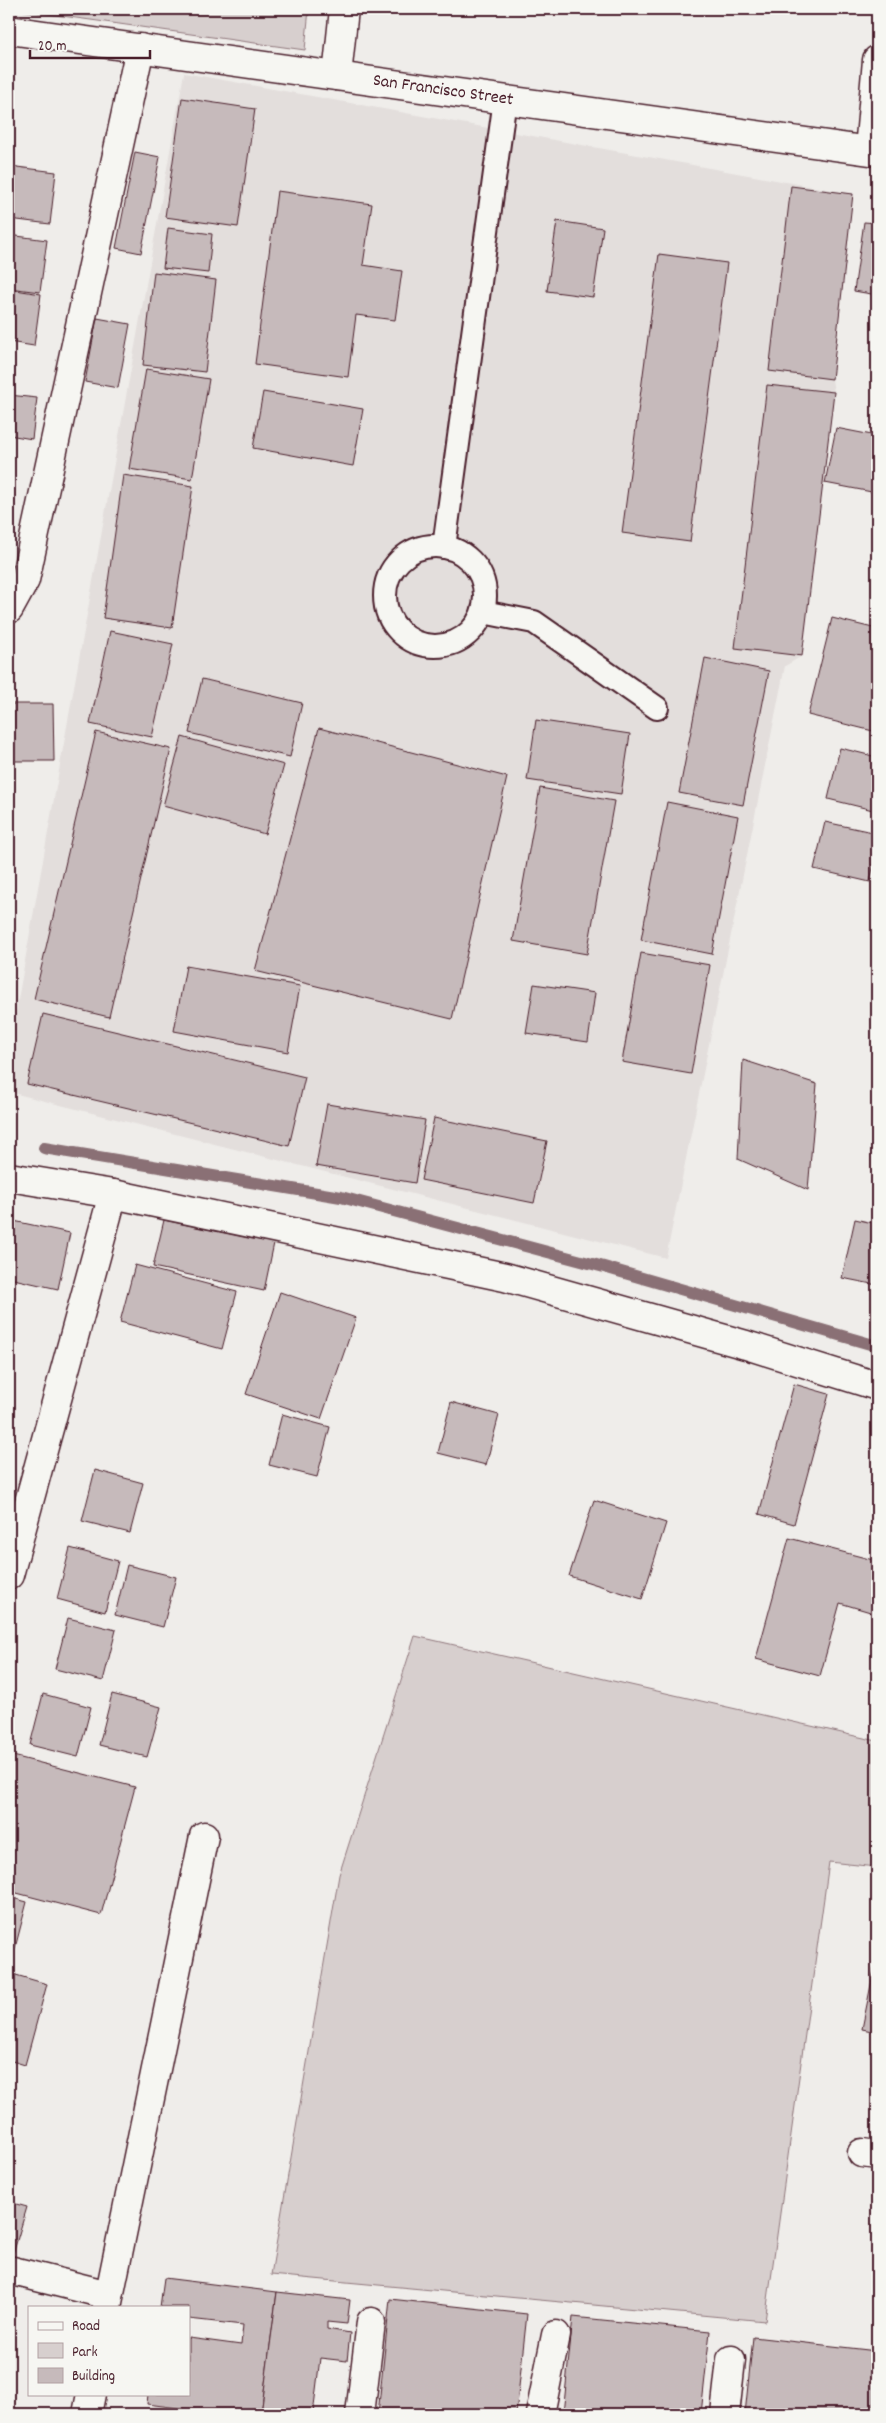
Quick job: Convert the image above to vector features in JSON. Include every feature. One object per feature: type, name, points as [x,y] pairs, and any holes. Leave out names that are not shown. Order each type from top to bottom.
[{"type":"street","points":[[337,76],[344,9]]},
{"type":"street","name":"San Francisco Street","points":[[9,30],[873,151]]},
{"type":"street","points":[[9,609],[24,580],[140,48]]},
{"type":"street","points":[[873,151],[877,60]]},
{"type":"street","points":[[9,1176],[113,1194],[505,1277],[746,1344],[877,1386]]},
{"type":"street","points":[[9,1575],[113,1194]]},
{"type":"street","points":[[9,2270],[108,2301],[204,1836]]},
{"type":"street","points":[[360,2414],[371,2322]]},
{"type":"street","points":[[540,2414],[556,2335]]},
{"type":"street","points":[[725,2414],[731,2360]]},
{"type":"street","points":[[87,2414],[91,2396]]},
{"type":"lane","points":[[444,547],[505,100]]},
{"type":"lane","points":[[427,546],[444,547],[461,553],[479,572],[483,580],[486,597],[483,612],[476,626],[466,636],[452,643],[438,646],[419,644],[402,634],[390,619],[385,600],[387,582],[396,564],[411,552],[427,546]]},
{"type":"lane","points":[[483,612],[534,622],[657,708]]},
{"type":"shaded area","points":[[184,73],[853,194],[832,379],[834,392],[802,656],[785,666],[666,1258],[9,1092],[9,1050]]},
{"type":"green space","points":[[12,9],[309,9],[305,50]]},
{"type":"green space","points":[[415,1636],[877,1741],[877,1867],[829,1862],[765,2321],[271,2275],[339,1875]]},
{"type":"building","points":[[182,98],[255,109],[238,227],[165,217]]},
{"type":"building","points":[[135,152],[160,157],[141,253],[116,248]]},
{"type":"building","points":[[9,166],[56,172],[50,224],[9,219]]},
{"type":"building","points":[[791,186],[853,194],[832,379],[769,371]]},
{"type":"building","points":[[277,191],[372,204],[363,265],[402,271],[395,320],[356,315],[348,377],[255,364]]},
{"type":"building","points":[[557,221],[603,228],[593,297],[547,291]]},
{"type":"building","points":[[864,222],[877,223],[877,295],[854,291]]},
{"type":"building","points":[[168,228],[212,234],[208,273],[163,268]]},
{"type":"building","points":[[9,235],[47,240],[40,292],[9,288]]},
{"type":"building","points":[[659,254],[727,263],[690,542],[622,533]]},
{"type":"building","points":[[154,272],[216,280],[205,372],[143,365]]},
{"type":"building","points":[[9,289],[41,294],[34,346],[9,342]]},
{"type":"building","points":[[97,318],[130,324],[118,388],[85,382]]},
{"type":"building","points":[[146,369],[209,379],[192,479],[129,469]]},
{"type":"building","points":[[767,385],[834,392],[802,656],[735,648]]},
{"type":"building","points":[[263,392],[363,409],[353,466],[253,448]]},
{"type":"building","points":[[9,395],[37,398],[32,439],[9,435]]},
{"type":"building","points":[[836,428],[877,436],[877,493],[825,483]]},
{"type":"building","points":[[123,475],[193,486],[172,628],[103,618]]},
{"type":"building","points":[[832,618],[877,629],[877,732],[808,715]]},
{"type":"building","points":[[110,631],[173,644],[152,737],[90,724]]},
{"type":"building","points":[[705,658],[769,671],[743,805],[679,793]]},
{"type":"building","points":[[202,679],[302,703],[290,757],[189,733]]},
{"type":"building","points":[[9,704],[53,704],[54,761],[9,761]]},
{"type":"building","points":[[536,720],[630,734],[621,794],[527,780]]},
{"type":"building","points":[[319,728],[507,777],[452,1019],[255,971]]},
{"type":"building","points":[[96,732],[171,749],[109,1017],[34,999]]},
{"type":"building","points":[[182,737],[284,765],[265,834],[163,806]]},
{"type":"building","points":[[840,748],[877,757],[877,811],[828,799]]},
{"type":"building","points":[[540,788],[614,801],[587,954],[513,941]]},
{"type":"building","points":[[667,802],[738,816],[712,954],[641,940]]},
{"type":"building","points":[[825,822],[877,833],[877,849],[870,882],[814,869]]},
{"type":"building","points":[[641,953],[710,965],[691,1074],[622,1062]]},
{"type":"building","points":[[186,966],[300,986],[288,1052],[174,1031]]},
{"type":"building","points":[[534,984],[595,993],[588,1042],[526,1033]]},
{"type":"building","points":[[43,1014],[305,1077],[289,1146],[27,1084]]},
{"type":"building","points":[[743,1060],[817,1084],[808,1190],[738,1159]]},
{"type":"building","points":[[327,1104],[425,1120],[415,1183],[316,1166]]},
{"type":"building","points":[[434,1118],[547,1141],[534,1203],[421,1180]]},
{"type":"building","points":[[855,1219],[877,1224],[877,1285],[842,1278]]},
{"type":"building","points":[[9,1220],[70,1233],[58,1289],[9,1278]]},
{"type":"building","points":[[164,1220],[274,1243],[264,1291],[153,1267]]},
{"type":"building","points":[[135,1265],[237,1292],[222,1349],[120,1322]]},
{"type":"building","points":[[280,1292],[356,1318],[321,1419],[246,1394]]},
{"type":"building","points":[[794,1384],[829,1394],[794,1524],[759,1514]]},
{"type":"building","points":[[451,1402],[499,1415],[486,1465],[438,1453]]},
{"type":"building","points":[[282,1414],[330,1427],[317,1477],[269,1465]]},
{"type":"building","points":[[95,1470],[143,1483],[130,1533],[82,1521]]},
{"type":"building","points":[[594,1500],[666,1523],[642,1599],[569,1576]]},
{"type":"building","points":[[789,1538],[877,1561],[877,1614],[840,1603],[820,1676],[756,1659]]},
{"type":"building","points":[[70,1548],[118,1561],[105,1612],[57,1599]]},
{"type":"building","points":[[127,1565],[176,1577],[163,1627],[115,1615]]},
{"type":"building","points":[[68,1618],[116,1630],[103,1681],[55,1669]]},
{"type":"building","points":[[43,1694],[91,1707],[78,1757],[30,1745]]},
{"type":"building","points":[[112,1694],[161,1707],[147,1757],[99,1745]]},
{"type":"building","points":[[9,1755],[135,1787],[101,1915],[9,1891]]},
{"type":"building","points":[[9,1897],[27,1902],[14,1952],[9,1951]]},
{"type":"building","points":[[877,1955],[877,2032],[862,2029]]},
{"type":"building","points":[[9,1973],[47,1984],[25,2065],[9,2060]]},
{"type":"building","points":[[9,2202],[27,2207],[13,2254],[9,2252]]},
{"type":"building","points":[[164,2278],[277,2292],[261,2414],[225,2414],[147,2404],[148,2396],[190,2396],[190,2338],[241,2345],[243,2325],[190,2319],[190,2306],[160,2306]]},
{"type":"building","points":[[277,2292],[350,2300],[347,2324],[327,2322],[327,2329],[350,2333],[347,2361],[320,2358],[313,2414],[261,2414]]},
{"type":"building","points":[[390,2299],[527,2314],[516,2414],[378,2414]]},
{"type":"building","points":[[573,2317],[710,2331],[701,2414],[563,2414]]},
{"type":"building","points":[[753,2337],[877,2351],[877,2414],[745,2414]]},
{"type":"waterway","points":[[44,1148],[341,1197],[604,1267],[877,1346]]}]
